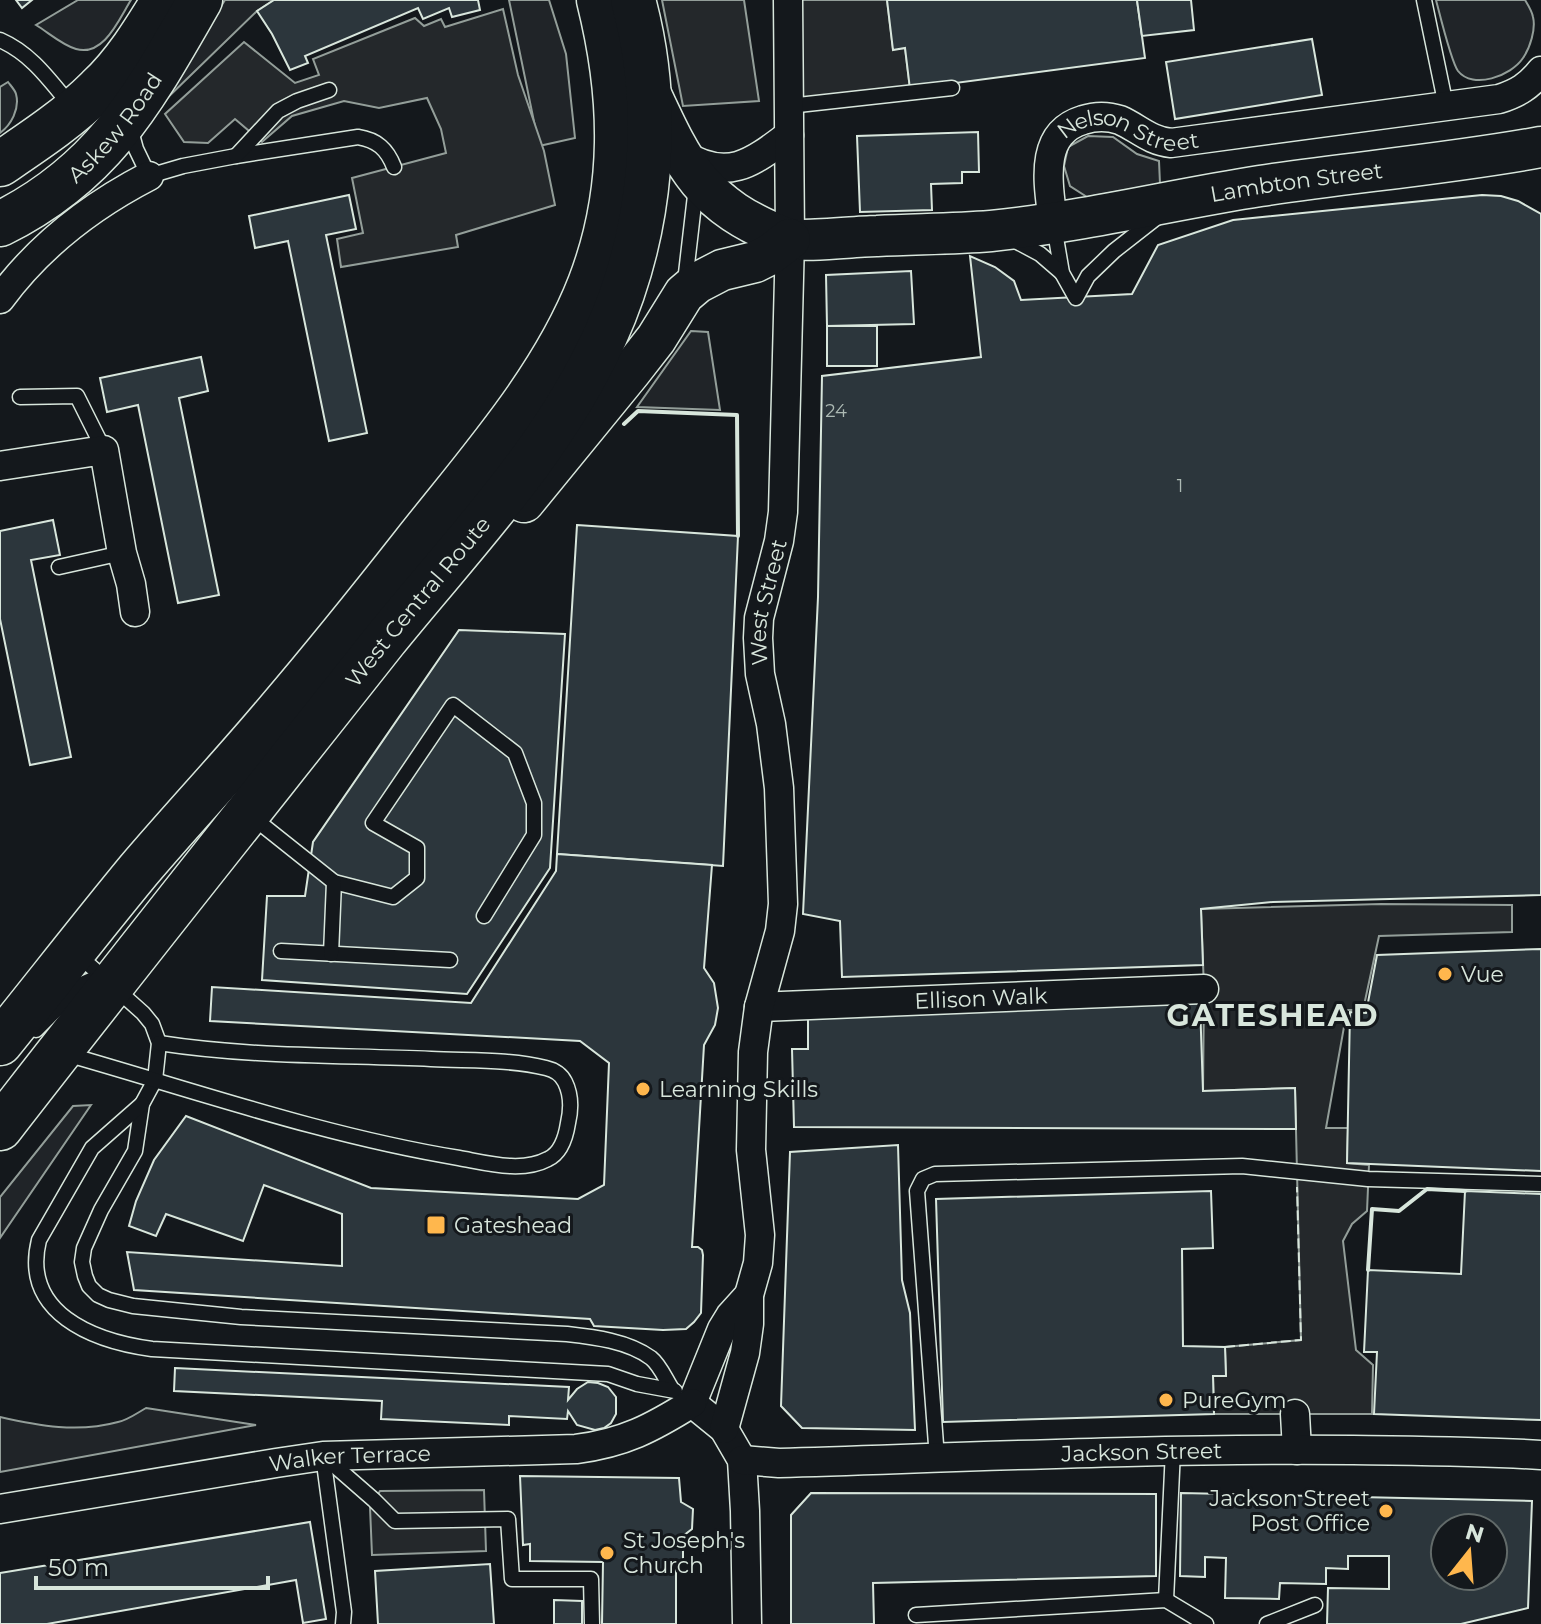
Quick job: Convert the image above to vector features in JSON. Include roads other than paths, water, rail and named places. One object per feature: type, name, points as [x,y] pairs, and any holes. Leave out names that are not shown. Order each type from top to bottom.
[{"type":"highway","name":"Askew Road","points":[[0,164],[75,110],[99,88],[118,67],[164,0]]},
{"type":"highway","name":"Askew Road","points":[[0,224],[40,201],[78,173],[118,131],[154,80],[200,0]]},
{"type":"highway","name":"West Central Route","points":[[0,1128],[20,1046],[74,951],[377,590],[508,425],[565,339],[590,284],[612,201],[616,160],[615,77],[599,0]]},
{"type":"highway","name":"West Central Route","points":[[20,1046],[111,984],[394,629],[496,508],[544,444],[587,373],[606,334],[627,276],[642,220],[650,145],[648,88],[642,34],[633,0]]},
{"type":"street","name":"West Street","points":[[724,1429],[745,1353],[749,1295],[758,1263],[760,1235],[751,1150],[753,1052],[759,1007],[780,931],[783,904],[779,788],[771,724],[760,674],[758,638],[759,618],[779,541],[783,512],[790,239],[788,0]]},
{"type":"street","name":"Nelson Street","points":[[1053,223],[1048,170],[1050,154],[1062,132],[1085,119],[1109,117],[1153,139],[1171,143],[1499,99],[1529,85],[1541,71]]},
{"type":"street","points":[[648,88],[687,165],[711,194],[732,211],[790,239],[990,231],[1053,223]]},
{"type":"street","points":[[687,165],[695,162],[711,167],[743,165],[789,135]]},
{"type":"street","name":"Lambton Street","points":[[1053,223],[1259,186],[1482,157],[1537,154]]},
{"type":"street","points":[[0,299],[37,255],[60,234],[149,176]]},
{"type":"street","points":[[394,629],[513,514],[656,339],[684,294],[722,270],[755,262],[769,255],[790,239]]},
{"type":"street","points":[[0,466],[104,450],[135,612]]},
{"type":"street","name":"Ellison Walk","points":[[759,1007],[1204,989]]},
{"type":"street","name":"West Street","points":[[682,1396],[730,1316],[749,1295]]},
{"type":"street","points":[[682,1396],[724,1429],[742,1460],[747,1624]]},
{"type":"street","name":"Walker Terrace","points":[[0,1509],[323,1456],[561,1450],[599,1446],[657,1425],[682,1396]]},
{"type":"street","points":[[1295,1414],[1297,1450]]},
{"type":"street","name":"Jackson Street","points":[[742,1460],[779,1463],[1173,1450],[1428,1451],[1541,1455]]},
{"type":"lane","points":[[1424,0],[1446,106]]},
{"type":"lane","points":[[0,40],[30,57],[75,110]]},
{"type":"lane","points":[[789,106],[952,88]]},
{"type":"lane","points":[[236,156],[278,111],[329,90]]},
{"type":"lane","points":[[133,111],[132,136],[149,176],[236,156],[358,137],[378,143],[385,149],[394,167]]},
{"type":"lane","points":[[684,294],[687,165]]},
{"type":"lane","points":[[1053,223],[1062,273],[1076,298],[1088,276],[1114,251],[1179,200]]},
{"type":"lane","points":[[990,231],[1040,254],[1062,273]]},
{"type":"lane","points":[[20,397],[77,396],[104,450]]},
{"type":"lane","points":[[59,567],[122,553]]},
{"type":"lane","points":[[247,813],[334,882],[393,897],[417,878],[417,848],[373,823],[453,705],[515,753],[534,803],[534,835],[484,916]]},
{"type":"lane","points":[[331,954],[334,882]]},
{"type":"lane","points":[[74,951],[143,1013],[152,1024],[159,1043],[155,1080],[142,1104],[135,1151],[101,1210],[84,1248],[82,1262],[85,1276],[98,1295],[133,1306],[241,1317],[595,1338],[620,1344],[653,1359],[682,1396]]},
{"type":"lane","points":[[281,951],[450,960]]},
{"type":"lane","points":[[20,1046],[155,1080],[226,1103],[400,1149],[504,1166],[522,1166],[550,1159],[563,1140],[570,1111],[567,1086],[557,1072],[548,1068],[496,1062],[209,1050],[159,1043]]},
{"type":"lane","points":[[142,1104],[92,1148],[39,1240],[35,1253],[42,1286],[53,1307],[79,1328],[110,1341],[152,1349],[608,1374],[682,1396]]},
{"type":"lane","points":[[937,1458],[917,1191],[923,1179],[935,1174],[1242,1166],[1368,1179],[1541,1184]]},
{"type":"lane","points":[[1166,1600],[1173,1450]]},
{"type":"lane","points":[[323,1456],[344,1612],[343,1624]]},
{"type":"lane","points":[[323,1456],[395,1521],[508,1519],[512,1579],[591,1579],[592,1624]]},
{"type":"lane","points":[[916,1615],[1166,1600],[1206,1624]]},
{"type":"lane","points":[[1267,1624],[1315,1605]]},
{"type":"place","name":"Vue","points":[[1445,974]]},
{"type":"place","name":"Learning Skills","points":[[643,1089]]},
{"type":"place","name":"Gateshead","points":[[436,1225]]},
{"type":"place","name":"PureGym","points":[[1166,1400]]},
{"type":"place","name":"Jackson Street Post Office","points":[[1386,1511]]},
{"type":"place","name":"St Joseph's Church","points":[[607,1553]]},
{"type":"district","name":"GATESHEAD","points":[[1273,1016]]}]
